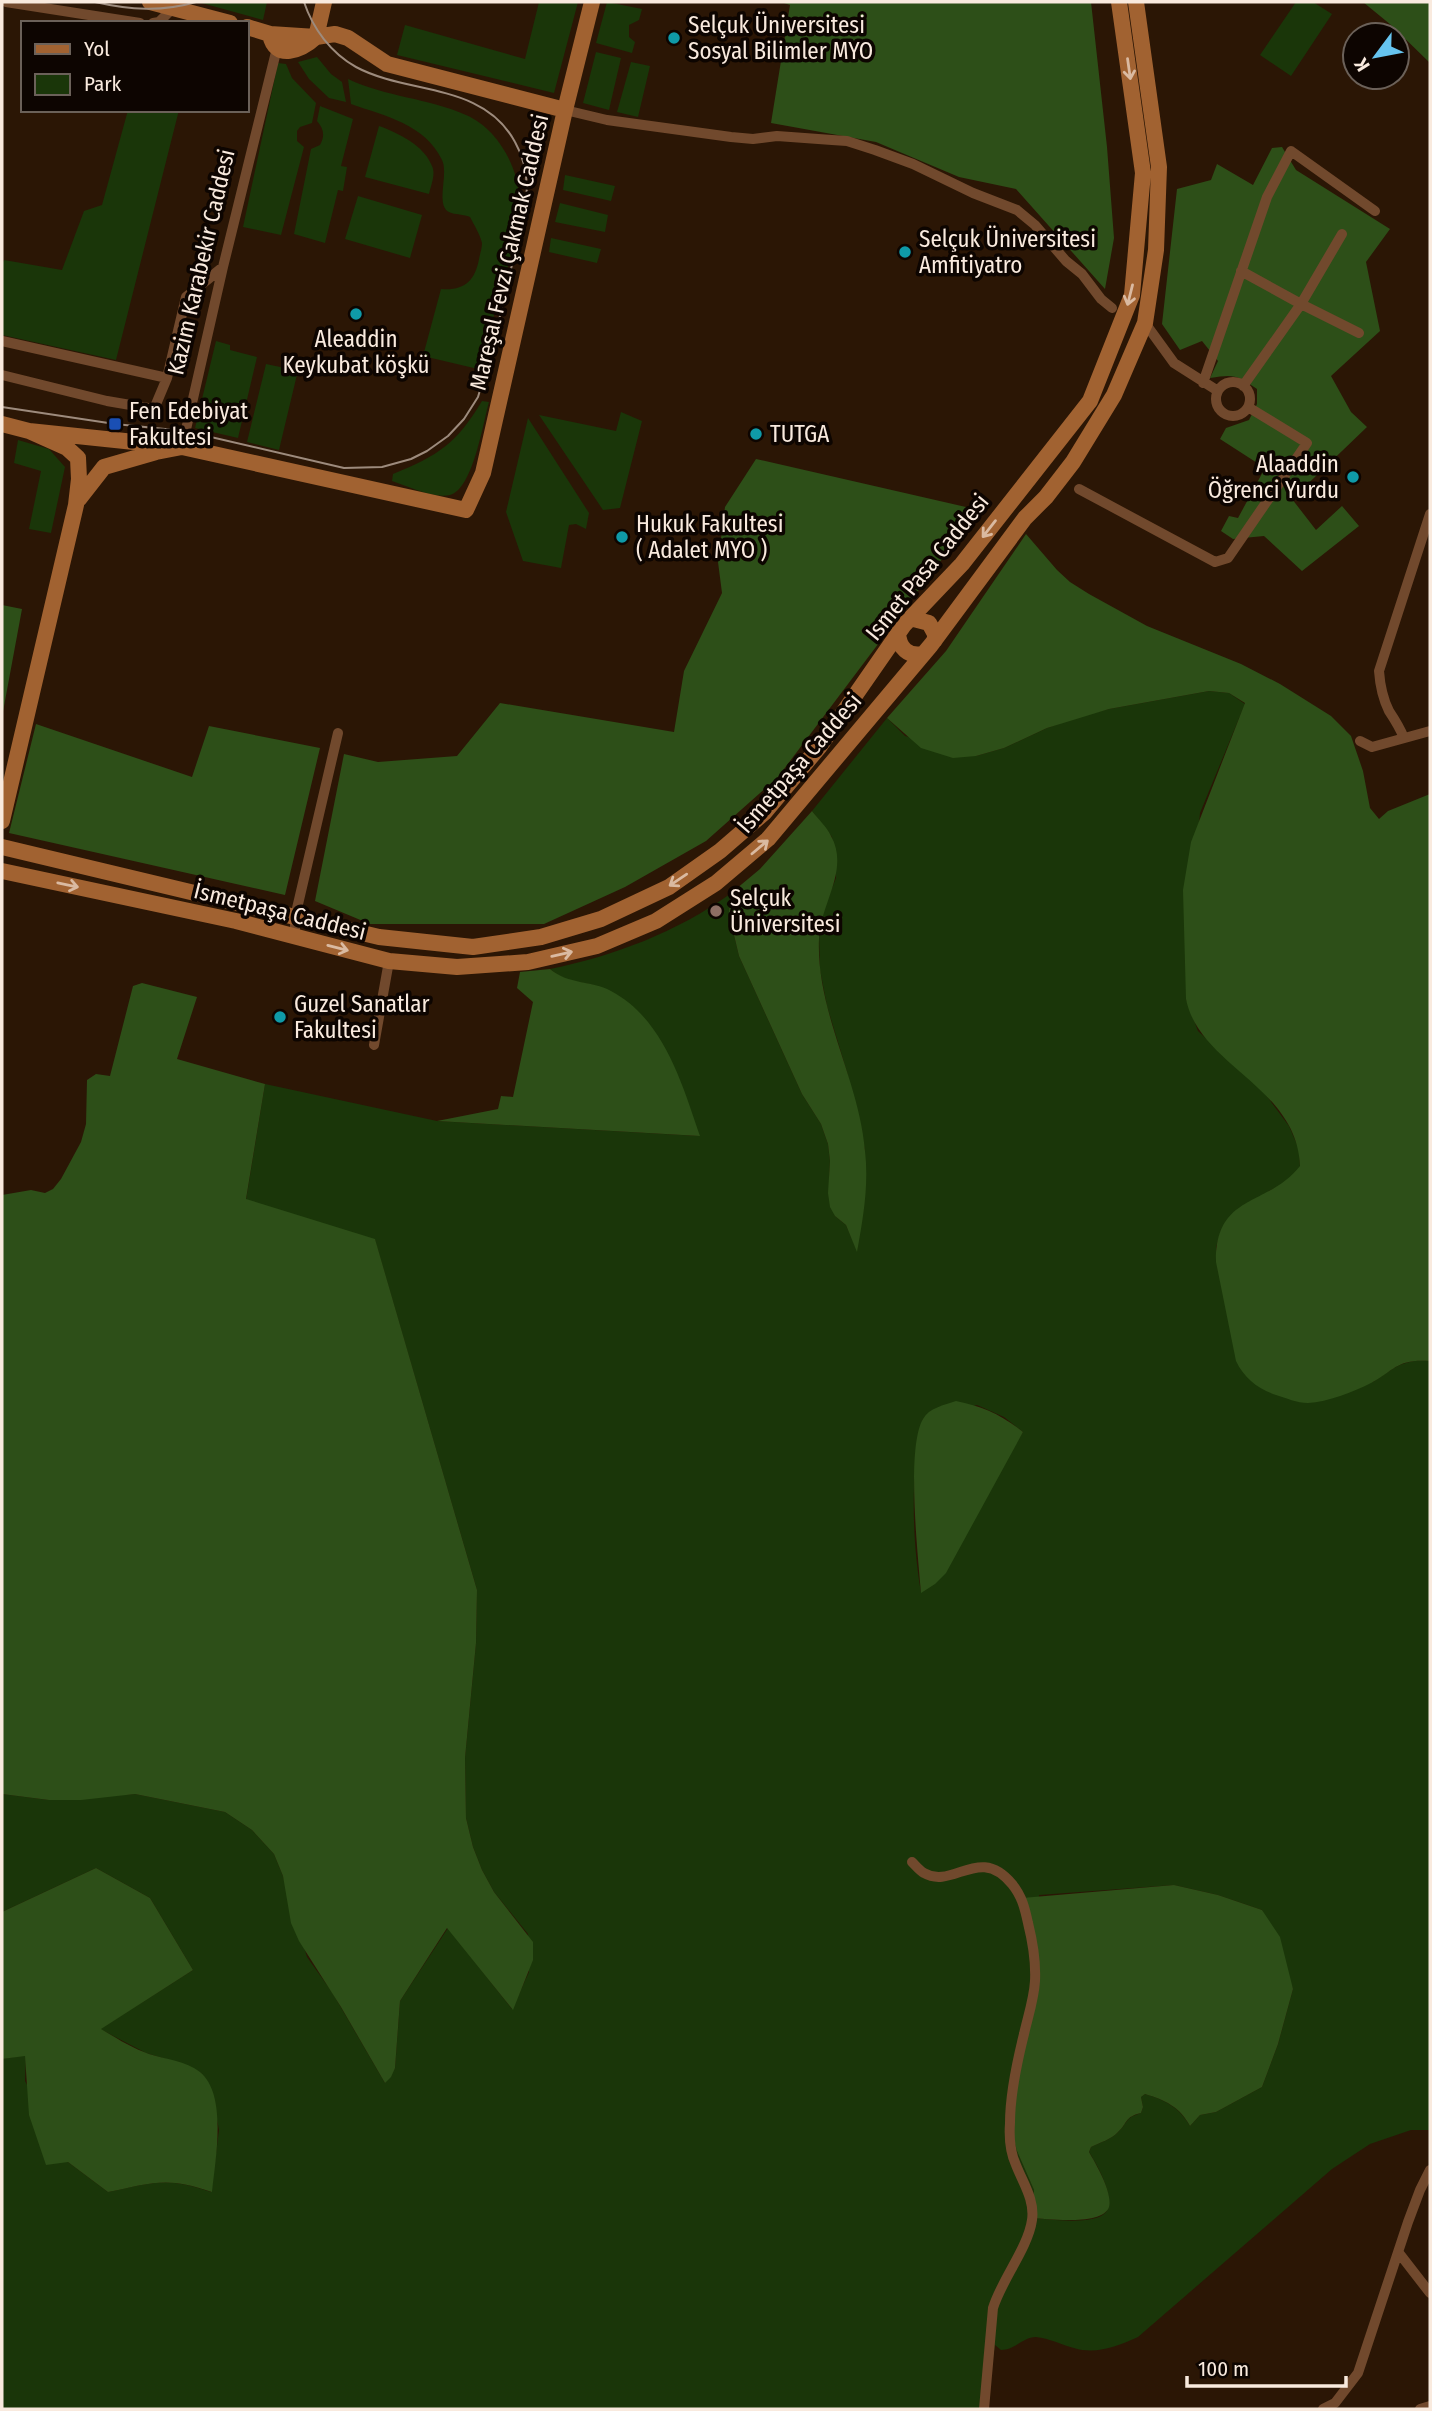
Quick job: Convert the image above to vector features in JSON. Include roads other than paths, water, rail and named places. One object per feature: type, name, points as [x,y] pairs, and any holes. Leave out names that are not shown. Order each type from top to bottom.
[{"type":"main road","points":[[150,2],[223,21]]},
{"type":"main road","points":[[316,37],[324,2]]},
{"type":"main road","name":"Mareşal Fevzi Çakmak Caddesi","points":[[182,447],[466,510],[483,473],[592,2]]},
{"type":"main road","name":"Ismet Pasa Caddesi","points":[[2,847],[379,937],[473,947],[541,937],[601,919],[669,887],[720,851],[764,813],[820,746],[898,633],[962,564],[1090,401],[1132,295],[1143,173],[1119,2]]},
{"type":"main road","name":"İsmetpaşa Caddesi","points":[[2,871],[236,921],[390,961],[457,967],[528,962],[597,946],[656,921],[716,883],[768,839],[935,640],[1025,518],[1046,497],[1073,462],[1114,395],[1145,323],[1156,250],[1159,167],[1136,2]]},
{"type":"main road","points":[[248,28],[274,41],[335,34],[387,64],[565,110]]},
{"type":"main road","points":[[2,424],[29,431],[68,448],[84,467],[89,469],[182,447]]},
{"type":"main road","points":[[29,431],[182,447]]},
{"type":"main road","points":[[2,821],[76,505],[79,480],[78,448],[90,437],[102,438],[109,447],[110,458],[83,491],[76,505]]},
{"type":"main road","points":[[910,618],[929,623],[935,640]]},
{"type":"main road","points":[[898,633],[905,651],[916,656],[923,654]]},
{"type":"street","points":[[6,2],[41,7],[63,16],[118,21]]},
{"type":"street","points":[[36,20],[41,7]]},
{"type":"street","points":[[160,21],[174,7]]},
{"type":"street","name":"Kazim Karabekir Caddesi","points":[[182,447],[274,41]]},
{"type":"street","points":[[565,110],[607,120],[731,137],[753,139],[778,136],[847,141],[875,150],[1017,210],[1044,234],[1112,308]]},
{"type":"street","points":[[1203,383],[1267,197],[1291,151],[1376,211]]},
{"type":"street","points":[[1243,386],[1301,304],[1342,234]]},
{"type":"street","points":[[2,375],[107,401],[154,409],[167,378],[186,297],[223,267]]},
{"type":"street","points":[[1241,271],[1359,333]]},
{"type":"street","points":[[1145,323],[1174,363],[1218,391]]},
{"type":"street","points":[[2,341],[167,378]]},
{"type":"street","points":[[1229,383],[1243,386],[1250,397],[1248,407],[1235,416],[1224,414],[1217,404],[1218,391],[1229,383]]},
{"type":"street","points":[[1079,489],[1215,562],[1228,558],[1307,443],[1248,407]]},
{"type":"street","points":[[1013,498],[1025,518]]},
{"type":"street","points":[[1404,738],[1399,724],[1389,710],[1378,671],[1430,514]]},
{"type":"street","points":[[1360,741],[1372,747],[1430,731]]},
{"type":"street","points":[[295,938],[295,917],[338,733]]},
{"type":"street","points":[[374,1045],[390,961]]},
{"type":"street","points":[[912,1862],[924,1873],[935,1876],[978,1866],[993,1868],[1014,1885],[1023,1901],[1033,1944],[1035,1984],[1019,2057],[1010,2123],[1012,2154],[1032,2203],[1032,2221],[993,2308],[984,2409]]},
{"type":"street","points":[[1323,2409],[1335,2403],[1358,2373],[1420,2190],[1430,2170]]},
{"type":"street","points":[[1398,2253],[1430,2293]]},
{"type":"street","points":[[1420,2409],[1430,2406]]},
{"type":"tram line","points":[[95,2],[146,9],[196,2]]},
{"type":"tram line","points":[[2,407],[115,424],[185,431],[344,468],[382,467],[411,459],[448,436],[464,419],[478,397],[493,346],[525,209],[527,183],[522,158],[515,142],[501,123],[484,109],[443,92],[376,76],[347,61],[324,39],[312,22],[304,2]]},
{"type":"place","name":"Selçuk Üniversitesi Sosyal Bilimler MYO","points":[[674,38]]},
{"type":"place","name":"Selçuk Üniversitesi Amfitiyatro","points":[[905,252]]},
{"type":"place","name":"Aleaddin Keykubat köşkü","points":[[356,314]]},
{"type":"place","name":"Fen Edebiyat Fakultesi","points":[[115,424]]},
{"type":"place","name":"TUTGA","points":[[756,434]]},
{"type":"place","name":"Alaaddin Öğrenci Yurdu","points":[[1353,477]]},
{"type":"place","name":"Hukuk Fakultesi ( Adalet MYO )","points":[[622,537]]},
{"type":"place","name":"Selçuk Üniversitesi","points":[[716,911]]},
{"type":"place","name":"Guzel Sanatlar Fakultesi","points":[[280,1017]]}]
